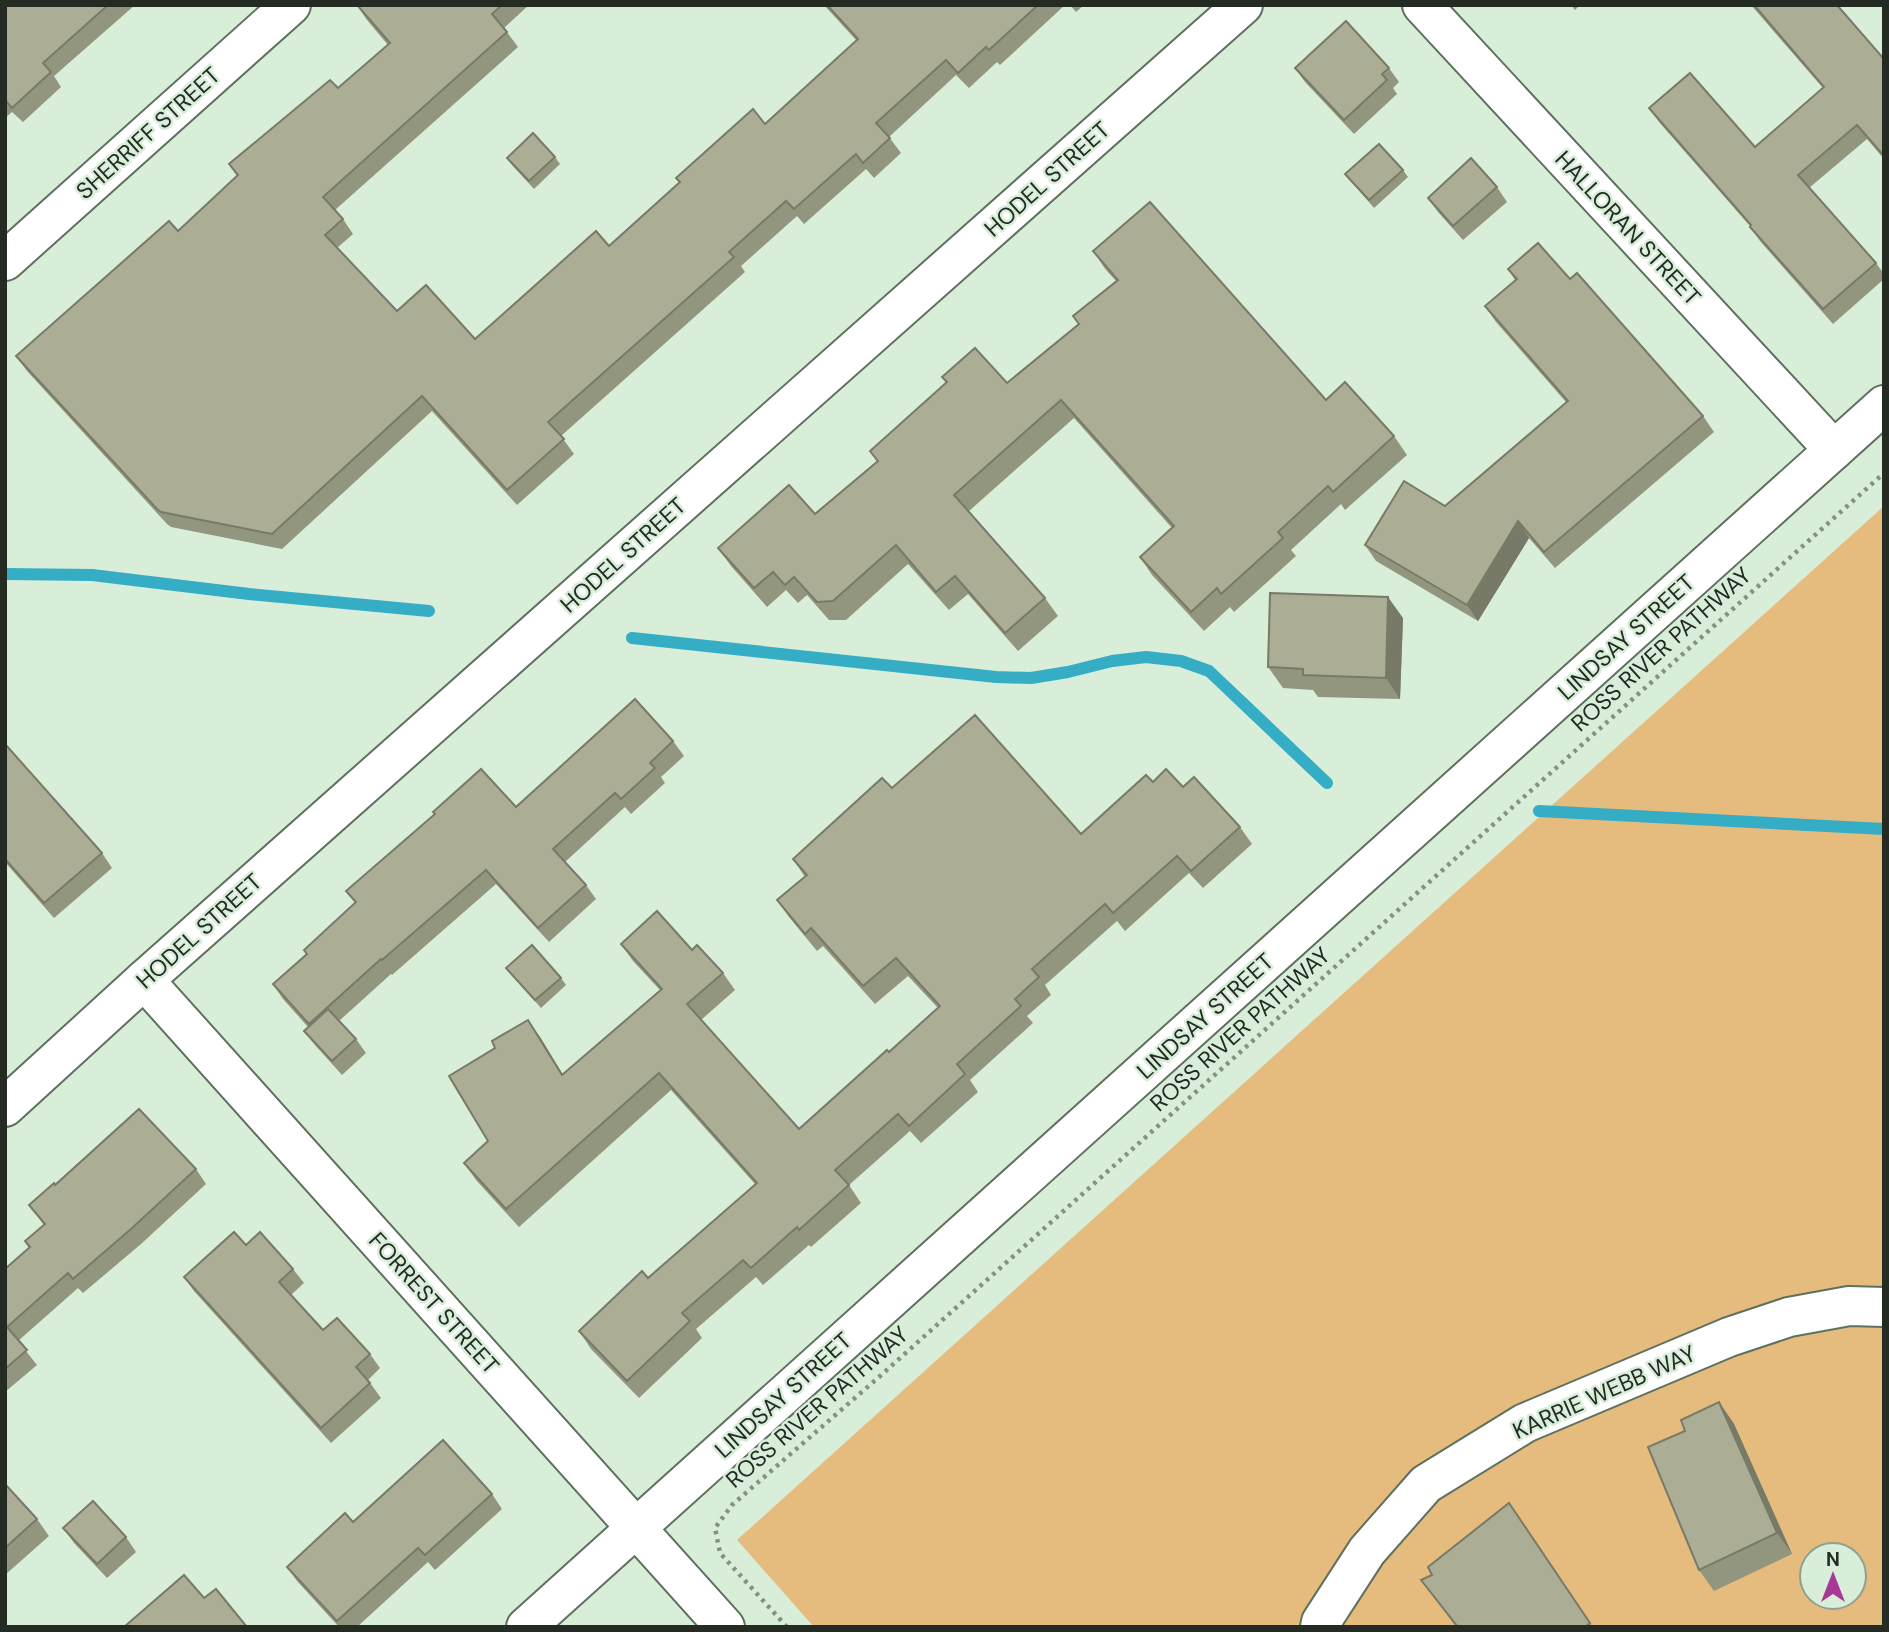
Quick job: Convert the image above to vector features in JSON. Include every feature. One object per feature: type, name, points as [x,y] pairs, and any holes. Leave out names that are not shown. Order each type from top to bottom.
[{"type":"street","name":"SHERRIFF STREET","points":[[5,261],[291,5]]},
{"type":"street","name":"HODEL STREET","points":[[5,1107],[144,980],[1243,5]]},
{"type":"street","name":"HALLORAN STREET","points":[[1422,5],[1834,450]]},
{"type":"street","name":"LINDSAY STREET","points":[[526,1627],[1884,405]]},
{"type":"street","name":"FORREST STREET","points":[[144,980],[725,1627]]},
{"type":"street","name":"KARRIE WEBB WAY","points":[[1320,1627],[1367,1551],[1426,1484],[1525,1423],[1729,1337],[1789,1317],[1849,1306],[1884,1307]]},
{"type":"path","name":"ROSS RIVER PATHWAY","points":[[787,1627],[720,1553],[715,1528],[732,1505],[879,1377],[1884,473]]},
{"type":"shaded area","points":[[1884,506],[1884,1627],[814,1627],[737,1540]]},
{"type":"building","points":[[5,5],[108,5],[43,63],[51,72],[12,108],[5,100]]},
{"type":"building","points":[[357,5],[502,5],[492,14],[507,32],[323,197],[343,219],[325,235],[397,311],[426,285],[475,339],[596,231],[609,246],[680,182],[676,178],[753,109],[765,124],[858,39],[827,5],[1038,5],[989,50],[986,47],[958,73],[946,60],[876,123],[890,138],[863,163],[856,154],[794,209],[786,201],[729,252],[734,257],[548,422],[564,439],[507,490],[422,396],[272,534],[161,512],[16,356],[169,221],[178,231],[238,175],[229,164],[330,80],[338,88],[390,43]]},
{"type":"building","points":[[1754,5],[1837,5],[1884,59],[1884,156],[1857,125],[1798,175],[1876,263],[1823,309],[1649,108],[1690,73],[1755,147],[1824,87]]},
{"type":"building","points":[[1346,21],[1389,68],[1382,74],[1387,80],[1344,120],[1295,68]]},
{"type":"building","points":[[533,133],[555,157],[529,181],[507,158]]},
{"type":"building","points":[[1379,144],[1403,170],[1369,200],[1345,174]]},
{"type":"building","points":[[1471,158],[1497,187],[1453,226],[1428,198]]},
{"type":"building","points":[[1150,202],[1326,400],[1345,382],[1394,436],[1333,492],[1328,486],[1278,532],[1283,538],[1221,594],[1217,588],[1191,612],[1140,557],[1174,526],[1061,400],[954,495],[1045,598],[1005,633],[955,576],[936,592],[896,545],[833,601],[817,602],[794,577],[785,585],[773,572],[754,588],[718,548],[789,485],[815,514],[878,461],[870,451],[947,382],[942,377],[975,348],[1007,383],[1079,324],[1073,316],[1118,280],[1093,251]]},
{"type":"building","points":[[1538,243],[1570,279],[1577,273],[1703,416],[1544,552],[1518,521],[1467,605],[1365,545],[1404,481],[1445,506],[1568,401],[1485,306],[1517,279],[1508,269]]},
{"type":"building","points":[[1270,593],[1388,597],[1386,678],[1303,675],[1303,669],[1268,667]]},
{"type":"building","points":[[635,699],[673,741],[650,763],[655,768],[621,799],[615,793],[553,849],[586,885],[538,928],[486,870],[309,1024],[273,984],[307,954],[304,950],[356,902],[346,891],[435,814],[433,812],[481,769],[516,807]]},
{"type":"building","points":[[975,715],[1081,834],[1146,775],[1153,782],[1166,769],[1183,787],[1194,777],[1240,827],[1191,871],[1177,856],[1113,913],[1105,904],[1032,969],[1039,977],[1015,999],[1021,1006],[957,1064],[965,1074],[909,1126],[898,1114],[835,1170],[849,1185],[751,1268],[743,1260],[682,1313],[690,1321],[627,1381],[579,1331],[642,1271],[648,1278],[757,1183],[659,1073],[506,1209],[464,1163],[488,1141],[449,1076],[495,1048],[492,1041],[528,1020],[562,1075],[662,989],[621,944],[657,911],[692,950],[697,945],[723,973],[687,1004],[799,1129],[940,1006],[896,958],[863,986],[811,928],[805,934],[777,900],[807,875],[793,859],[882,778],[892,788]]},
{"type":"building","points":[[5,744],[102,853],[44,903],[5,859]]},
{"type":"building","points":[[532,945],[561,978],[535,1000],[506,968]]},
{"type":"building","points":[[328,1009],[356,1039],[332,1061],[304,1031]]},
{"type":"building","points":[[139,1109],[196,1169],[73,1279],[68,1273],[7,1327],[27,1350],[5,1369],[5,1269],[30,1247],[25,1241],[45,1224],[29,1205]]},
{"type":"building","points":[[234,1232],[246,1245],[260,1232],[293,1269],[279,1282],[323,1330],[337,1318],[370,1354],[356,1367],[370,1383],[321,1428],[184,1277]]},
{"type":"building","points":[[1719,1402],[1777,1533],[1699,1570],[1648,1447],[1685,1431],[1681,1420]]},
{"type":"building","points":[[443,1440],[492,1494],[425,1555],[418,1548],[337,1621],[287,1567],[345,1513],[353,1522]]},
{"type":"building","points":[[5,1484],[37,1519],[5,1548]]},
{"type":"building","points":[[93,1501],[126,1537],[97,1564],[63,1528]]},
{"type":"building","points":[[1509,1503],[1590,1623],[1585,1627],[1458,1627],[1421,1580],[1432,1575],[1428,1567]]},
{"type":"building","points":[[184,1575],[204,1598],[216,1589],[247,1627],[124,1627]]},
{"type":"waterway","points":[[5,574],[92,575],[249,594],[429,611]]},
{"type":"waterway","points":[[632,638],[996,677],[1031,678],[1112,661],[1146,657],[1181,661],[1209,671],[1327,783]]},
{"type":"waterway","points":[[1539,811],[1884,829]]}]
